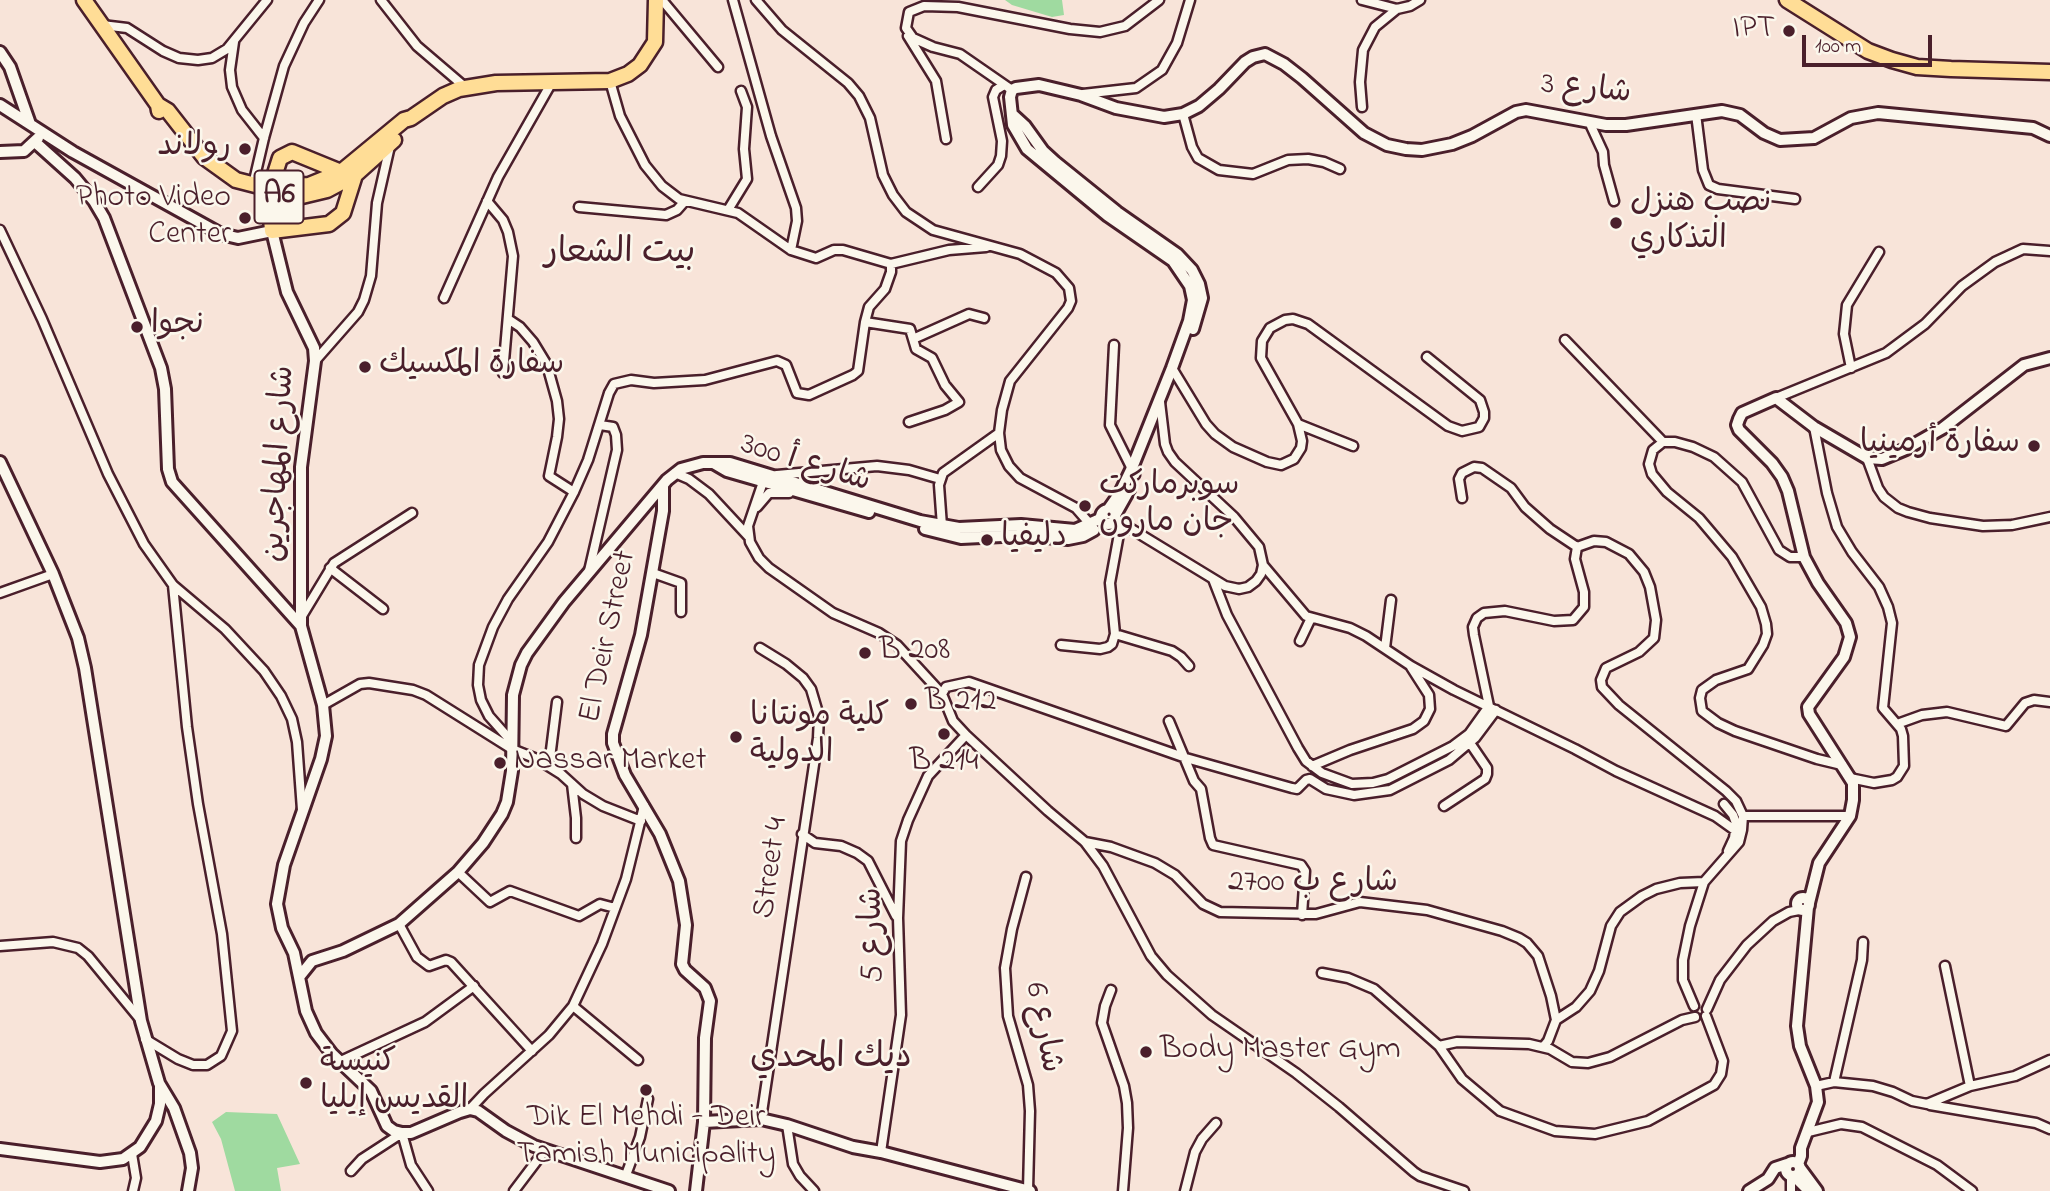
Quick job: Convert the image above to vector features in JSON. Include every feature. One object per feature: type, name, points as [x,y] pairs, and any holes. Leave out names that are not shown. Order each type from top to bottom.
[{"type":"highway","name":"A6","points":[[84,0],[158,105],[162,117],[176,137],[199,164],[219,180],[241,190],[265,196],[298,196],[319,192],[391,143],[411,118]]},
{"type":"highway","name":"A6","points":[[158,105],[169,111],[204,157],[236,180],[276,189],[298,187],[348,173],[397,125],[443,96],[465,87],[496,83],[610,80],[635,70],[651,50],[657,32],[656,0]]},
{"type":"highway","points":[[1787,0],[1868,51],[1892,60],[1917,66],[1951,69],[2050,72]]},
{"type":"highway","points":[[270,205],[272,231],[324,225],[338,218],[344,210],[348,173],[295,152],[283,155],[277,162],[273,180]]},
{"type":"highway","points":[[298,187],[309,173],[309,162],[305,156]]},
{"type":"highway","points":[[319,192],[331,195],[344,210]]},
{"type":"street","points":[[102,25],[127,28],[163,51],[188,60],[198,60],[221,54],[267,0]]},
{"type":"street","points":[[253,185],[290,50],[320,0]]},
{"type":"street","points":[[382,0],[417,46],[465,87]]},
{"type":"street","points":[[662,0],[718,67]]},
{"type":"street","points":[[733,0],[771,135],[796,208],[796,227],[791,250]]},
{"type":"street","points":[[756,0],[782,30],[848,83],[859,96],[870,118],[883,175],[906,212],[933,230],[999,246],[1020,254],[1056,273],[1069,288],[1071,301],[1010,381],[999,433],[1001,450],[1009,466],[1020,478],[1076,508],[1090,524]]},
{"type":"street","points":[[946,139],[936,81],[909,41],[905,28],[908,13],[914,4],[943,3],[1070,29],[1100,32],[1125,26],[1159,0]]},
{"type":"street","points":[[1081,94],[1136,88],[1162,70],[1177,43],[1190,0]]},
{"type":"street","points":[[1362,0],[1396,9],[1410,6],[1420,0]]},
{"type":"street","points":[[1362,107],[1360,82],[1363,50],[1375,27],[1396,9]]},
{"type":"street","points":[[908,33],[925,44],[960,54],[1008,88],[1013,115],[1072,182],[1117,212],[1158,246],[1177,254],[1192,270],[1201,291],[1199,311],[1160,401],[1134,471]]},
{"type":"street","points":[[234,41],[230,70],[232,87],[242,110],[264,138]]},
{"type":"street","points":[[0,52],[10,67],[30,124],[94,201],[104,218],[161,368],[165,389],[168,464],[172,482],[301,622],[330,568],[412,513]]},
{"type":"street","name":"شارع 3","points":[[1183,114],[1206,101],[1245,62],[1265,54],[1302,78],[1364,133],[1387,145],[1406,149],[1422,150],[1452,144],[1516,112],[1526,110],[1626,125],[1722,111],[1740,115],[1764,133],[1780,140],[1814,138],[1852,118],[1878,113],[2033,128],[2050,136]]},
{"type":"street","points":[[610,80],[620,116],[645,165],[662,186],[673,196],[685,201],[743,215],[773,240],[791,250],[817,258],[834,250],[843,250],[891,264],[949,250],[999,246]]},
{"type":"street","points":[[444,298],[512,149],[552,82]]},
{"type":"street","points":[[978,187],[998,165],[1002,156],[1002,141],[993,97],[996,90],[1030,84],[1081,94],[1116,108],[1152,116],[1183,114],[1192,147],[1198,158],[1219,170],[1253,174],[1288,160],[1308,159],[1340,169]]},
{"type":"street","points":[[728,210],[747,179],[744,149],[747,107],[741,91]]},
{"type":"street","points":[[0,105],[30,124]]},
{"type":"street","points":[[1696,114],[1703,170],[1709,185],[1718,189],[1795,199]]},
{"type":"street","points":[[1592,122],[1591,126],[1603,152],[1614,201]]},
{"type":"street","points":[[0,152],[23,152],[39,138]]},
{"type":"street","points":[[39,138],[221,234],[238,238],[272,231]]},
{"type":"street","points":[[315,361],[358,312],[364,300],[371,276],[377,203],[391,143]]},
{"type":"street","points":[[486,201],[503,220],[512,243],[503,373]]},
{"type":"street","points":[[579,207],[667,215],[677,210],[685,201]]},
{"type":"street","points":[[0,230],[42,319],[116,492],[154,560],[173,584],[225,629],[264,671],[281,696],[292,719],[297,742],[303,817]]},
{"type":"street","name":"شارع المهاجرين","points":[[272,231],[283,280],[311,340],[315,361],[301,467],[301,622],[323,705],[326,736],[303,817],[284,864],[277,904],[282,928],[292,947],[311,1023],[325,1045],[371,1091],[387,1126],[402,1133]]},
{"type":"street","points":[[1749,1191],[1768,1179],[1778,1179],[1792,1169],[1801,1156],[1801,1148],[1818,1101],[1816,1086],[1800,1046],[1797,1026],[1806,938],[1802,904],[1819,863],[1850,816],[1853,783],[1809,714],[1808,707],[1844,657],[1850,637],[1846,623],[1818,583],[1804,557],[1782,477],[1737,425],[1742,413],[1886,353],[1925,324],[1962,286],[1995,262],[2023,249],[2050,251]]},
{"type":"street","points":[[1851,368],[1844,334],[1847,305],[1879,252]]},
{"type":"street","points":[[512,746],[489,716],[481,700],[478,665],[508,598],[548,542],[574,492],[588,460],[609,393],[618,381],[666,383],[705,380],[777,361],[784,363],[788,369],[797,393],[804,396],[815,393],[858,371],[869,307],[885,289],[891,264]]},
{"type":"street","points":[[913,339],[969,314],[984,318]]},
{"type":"street","points":[[508,319],[520,327],[533,342],[547,365],[559,419],[558,437],[549,476],[574,492]]},
{"type":"street","points":[[1174,371],[1215,434],[1233,447],[1267,462],[1281,465],[1288,463],[1298,454],[1302,441],[1298,424],[1261,358],[1260,349],[1265,334],[1277,323],[1293,319],[1308,324],[1448,426],[1462,431],[1479,427],[1484,418],[1480,400],[1427,357]]},
{"type":"street","points":[[865,322],[908,328],[919,352],[932,358],[945,385],[960,403],[909,422]]},
{"type":"street","points":[[1565,340],[1663,442]]},
{"type":"street","points":[[1114,345],[1110,425],[1134,471]]},
{"type":"street","points":[[1776,398],[1814,426],[1867,458],[1882,459],[1925,440],[2024,365],[2050,358]]},
{"type":"street","points":[[1061,645],[1104,649],[1112,644],[1115,634],[1109,596],[1111,518],[1161,414],[1174,371]]},
{"type":"street","points":[[1160,401],[1168,452],[1175,462],[1234,517],[1259,547],[1264,565],[1311,618],[1350,628],[1411,666],[1616,771],[1723,820],[1736,831]]},
{"type":"street","points":[[1298,424],[1353,446]]},
{"type":"street","points":[[589,574],[617,450],[613,428],[600,425]]},
{"type":"street","points":[[1814,426],[1827,493],[1837,527],[1879,587],[1892,623],[1883,708],[1903,736],[1904,766],[1898,777],[1874,783],[1850,778]]},
{"type":"street","points":[[942,530],[940,479],[955,463],[999,433]]},
{"type":"street","points":[[1804,557],[1790,557],[1779,550],[1749,492],[1730,470],[1714,457],[1675,442],[1656,445],[1650,456],[1649,469],[1652,474],[1667,492],[1699,518],[1732,558],[1750,586],[1766,624],[1767,635],[1748,669],[1716,680],[1702,690],[1702,711],[1735,731],[1842,765]]},
{"type":"street","points":[[1867,458],[1884,497],[1908,512],[1983,526],[2012,525],[2050,517]]},
{"type":"street","points":[[0,462],[72,620],[85,668],[141,1021],[159,1083],[174,1108],[190,1153],[192,1168],[188,1191]]},
{"type":"street","name":"شارع أ 300","points":[[675,473],[696,464],[730,463],[805,494],[942,530],[958,528],[998,531],[1021,525],[1058,534],[1083,536],[1111,518]]},
{"type":"street","points":[[749,537],[749,522],[764,478],[877,466],[909,470],[940,479]]},
{"type":"street","points":[[1462,498],[1459,479],[1462,473],[1474,467],[1482,468],[1511,488],[1525,507],[1549,529],[1577,547]]},
{"type":"street","points":[[300,976],[309,963],[316,959],[343,951],[399,924],[458,872],[483,843],[502,814],[511,783],[513,695],[521,665],[540,634],[675,473],[689,479],[709,494],[749,537],[755,552],[769,568],[840,618],[890,640],[942,694],[953,721],[966,735],[1085,842],[1102,866],[1151,956],[1195,1002],[1296,1073],[1414,1172],[1464,1191]]},
{"type":"street","name":"شارع أ 300","points":[[764,478],[942,530]]},
{"type":"street","name":"El Deir Street","points":[[663,488],[663,511],[637,654],[612,734],[625,775],[660,834],[679,881],[686,925],[682,964],[705,988],[710,1000],[705,1038],[704,1122],[696,1191]]},
{"type":"street","points":[[749,522],[766,494],[805,494]]},
{"type":"street","points":[[1111,518],[1231,588],[1248,587],[1256,581],[1264,565]]},
{"type":"street","name":"شارع أ 300","points":[[1058,534],[1111,518]]},
{"type":"street","points":[[1322,973],[1348,978],[1374,989],[1439,1046],[1462,1079],[1500,1111],[1555,1131],[1595,1134],[1648,1121],[1714,1085],[1721,1074],[1723,1060],[1701,1012],[1687,992],[1683,970],[1685,946],[1704,882],[1739,842],[1743,816],[1736,801],[1726,791],[1619,705],[1602,687],[1601,680],[1606,668],[1639,652],[1654,638],[1654,602],[1644,572],[1629,554],[1606,542],[1594,541],[1577,547]]},
{"type":"street","points":[[942,694],[946,687],[954,683],[979,684],[1186,758],[1292,788],[1297,789],[1310,779],[1326,789],[1354,795],[1390,790],[1470,743],[1493,708],[1474,635],[1473,626],[1477,618],[1484,613],[1505,611],[1555,621],[1573,620],[1584,607],[1584,592],[1576,559],[1577,547]]},
{"type":"street","points":[[330,568],[383,609]]},
{"type":"street","points":[[653,573],[680,581],[681,612]]},
{"type":"street","points":[[0,593],[53,574]]},
{"type":"street","points":[[1213,579],[1227,615],[1298,748],[1312,766],[1322,773],[1343,782],[1361,784],[1388,779],[1451,753],[1493,708]]},
{"type":"street","points":[[145,1039],[178,1059],[193,1065],[207,1065],[221,1056],[232,1031],[222,934],[187,727],[173,584]]},
{"type":"street","points":[[1385,648],[1391,600]]},
{"type":"street","points":[[1300,640],[1311,618]]},
{"type":"street","points":[[1115,634],[1172,651],[1189,666]]},
{"type":"street","name":"Street 4","points":[[760,648],[803,678],[817,703],[818,737],[761,1119]]},
{"type":"street","points":[[1312,766],[1413,729],[1424,721],[1430,709],[1429,695],[1411,666]]},
{"type":"street","points":[[323,705],[360,684],[413,690],[549,766],[583,794],[603,806],[641,821]]},
{"type":"street","points":[[1897,724],[1922,715],[1947,712],[2006,726],[2025,703],[2034,700],[2050,702]]},
{"type":"street","points":[[549,766],[556,702]]},
{"type":"street","points":[[1169,722],[1200,789],[1213,845],[1301,864],[1304,867],[1302,915]]},
{"type":"street","name":"شارع 5","points":[[881,1152],[901,1015],[898,865],[901,841],[928,776],[966,735]]},
{"type":"street","points":[[1444,806],[1485,779],[1487,768],[1470,743]]},
{"type":"street","points":[[572,784],[576,838]]},
{"type":"street","points":[[1703,811],[1715,810],[1724,804],[1726,791]]},
{"type":"street","points":[[1724,804],[1733,815],[1736,831],[1724,860]]},
{"type":"street","points":[[351,1171],[362,1158],[402,1133],[411,1133],[470,1109],[532,1051],[573,1006],[626,879],[644,806]]},
{"type":"street","points":[[1743,816],[1850,816]]},
{"type":"street","points":[[802,834],[815,843],[841,846],[868,861],[898,918]]},
{"type":"street","name":"شارع ب 2700","points":[[1085,842],[1111,847],[1155,863],[1175,875],[1202,904],[1214,911],[1228,914],[1302,915],[1352,904],[1376,904],[1427,910],[1502,931],[1533,948],[1544,968],[1556,1020]]},
{"type":"street","points":[[800,849],[815,843]]},
{"type":"street","points":[[458,872],[490,902],[510,891],[579,916],[600,904],[615,908]]},
{"type":"street","name":"شارع 6","points":[[1026,877],[1005,968],[1008,1016],[1028,1085],[1029,1191]]},
{"type":"street","points":[[1543,1047],[1556,1020],[1576,1007],[1590,991],[1599,971],[1611,926],[1620,912],[1656,889],[1680,883],[1704,882]]},
{"type":"street","points":[[1439,1046],[1457,1042],[1529,1044],[1543,1047],[1572,1062],[1588,1063],[1610,1057],[1701,1012],[1720,980],[1747,945],[1766,927],[1802,904]]},
{"type":"street","points":[[399,924],[417,957],[429,966],[449,961],[532,1051]]},
{"type":"street","points":[[0,946],[53,942],[78,948],[88,956],[141,1021]]},
{"type":"street","points":[[1834,1082],[1862,960],[1863,942]]},
{"type":"street","points":[[292,947],[316,959]]},
{"type":"street","points":[[1945,966],[1970,1086]]},
{"type":"street","points":[[341,1061],[425,1022],[474,986]]},
{"type":"street","points":[[1111,990],[1102,1023],[1125,1086],[1128,1103],[1123,1191]]},
{"type":"street","points":[[573,1006],[638,1060]]},
{"type":"street","points":[[1927,1104],[1970,1086],[2015,1076],[2050,1060]]},
{"type":"street","points":[[1816,1086],[1834,1082],[1885,1089],[1912,1101],[2036,1123],[2050,1129]]},
{"type":"street","points":[[0,1149],[100,1162],[123,1159],[132,1154],[156,1121],[160,1104],[159,1083]]},
{"type":"street","points":[[626,1175],[640,1137],[648,1099]]},
{"type":"street","points":[[470,1109],[486,1114],[506,1131],[545,1150],[669,1191]]},
{"type":"street","points":[[704,1122],[761,1119],[853,1147],[1029,1191]]},
{"type":"street","points":[[1185,1191],[1195,1152],[1216,1123]]},
{"type":"street","points":[[1808,1132],[1841,1124],[1862,1127],[1947,1171],[1972,1191]]},
{"type":"street","points":[[787,1125],[793,1164],[814,1191]]},
{"type":"street","points":[[402,1133],[411,1164],[428,1191]]},
{"type":"street","points":[[514,1191],[545,1150]]},
{"type":"street","points":[[132,1154],[136,1178],[133,1191]]},
{"type":"street","points":[[1791,1191],[1792,1169]]},
{"type":"street","points":[[1792,1169],[1810,1191]]},
{"type":"street","points":[[1792,1169],[1817,1191]]},
{"type":"green space","points":[[1005,0],[1062,0],[1064,15],[1052,17],[1012,5]]},
{"type":"green space","points":[[226,1112],[277,1114],[300,1164],[277,1168],[281,1191],[235,1191],[221,1139],[212,1122]]},
{"type":"place","name":"IPT","points":[[1789,31]]},
{"type":"place","name":"رولاند","points":[[245,149]]},
{"type":"place","name":"Photo Video Center","points":[[245,218]]},
{"type":"place","name":"نصب هنزل التذكاري","points":[[1616,223]]},
{"type":"place","name":"نجوا","points":[[137,327]]},
{"type":"place","name":"سفارة المكسيك","points":[[365,367]]},
{"type":"place","name":"سفارة أرمينيا","points":[[2034,446]]},
{"type":"place","name":"سوبرماركت جان مارون","points":[[1085,506]]},
{"type":"place","name":"دليفيا","points":[[987,540]]},
{"type":"place","name":"B 208","points":[[865,653]]},
{"type":"place","name":"B 212","points":[[911,704]]},
{"type":"place","name":"B 214","points":[[944,734]]},
{"type":"place","name":"كلية مونتانا الدولية","points":[[736,737]]},
{"type":"place","name":"Nassar Market","points":[[500,763]]},
{"type":"place","name":"Body Master Gym","points":[[1146,1052]]},
{"type":"place","name":"كنيسة القديس إيليا","points":[[306,1083]]},
{"type":"place","name":"Dik El Mehdi - Deir Tamish Municipality","points":[[646,1090]]},
{"type":"district","name":"بيت الشعار","points":[[620,255]]},
{"type":"district","name":"ديك المحدي","points":[[831,1060]]}]
